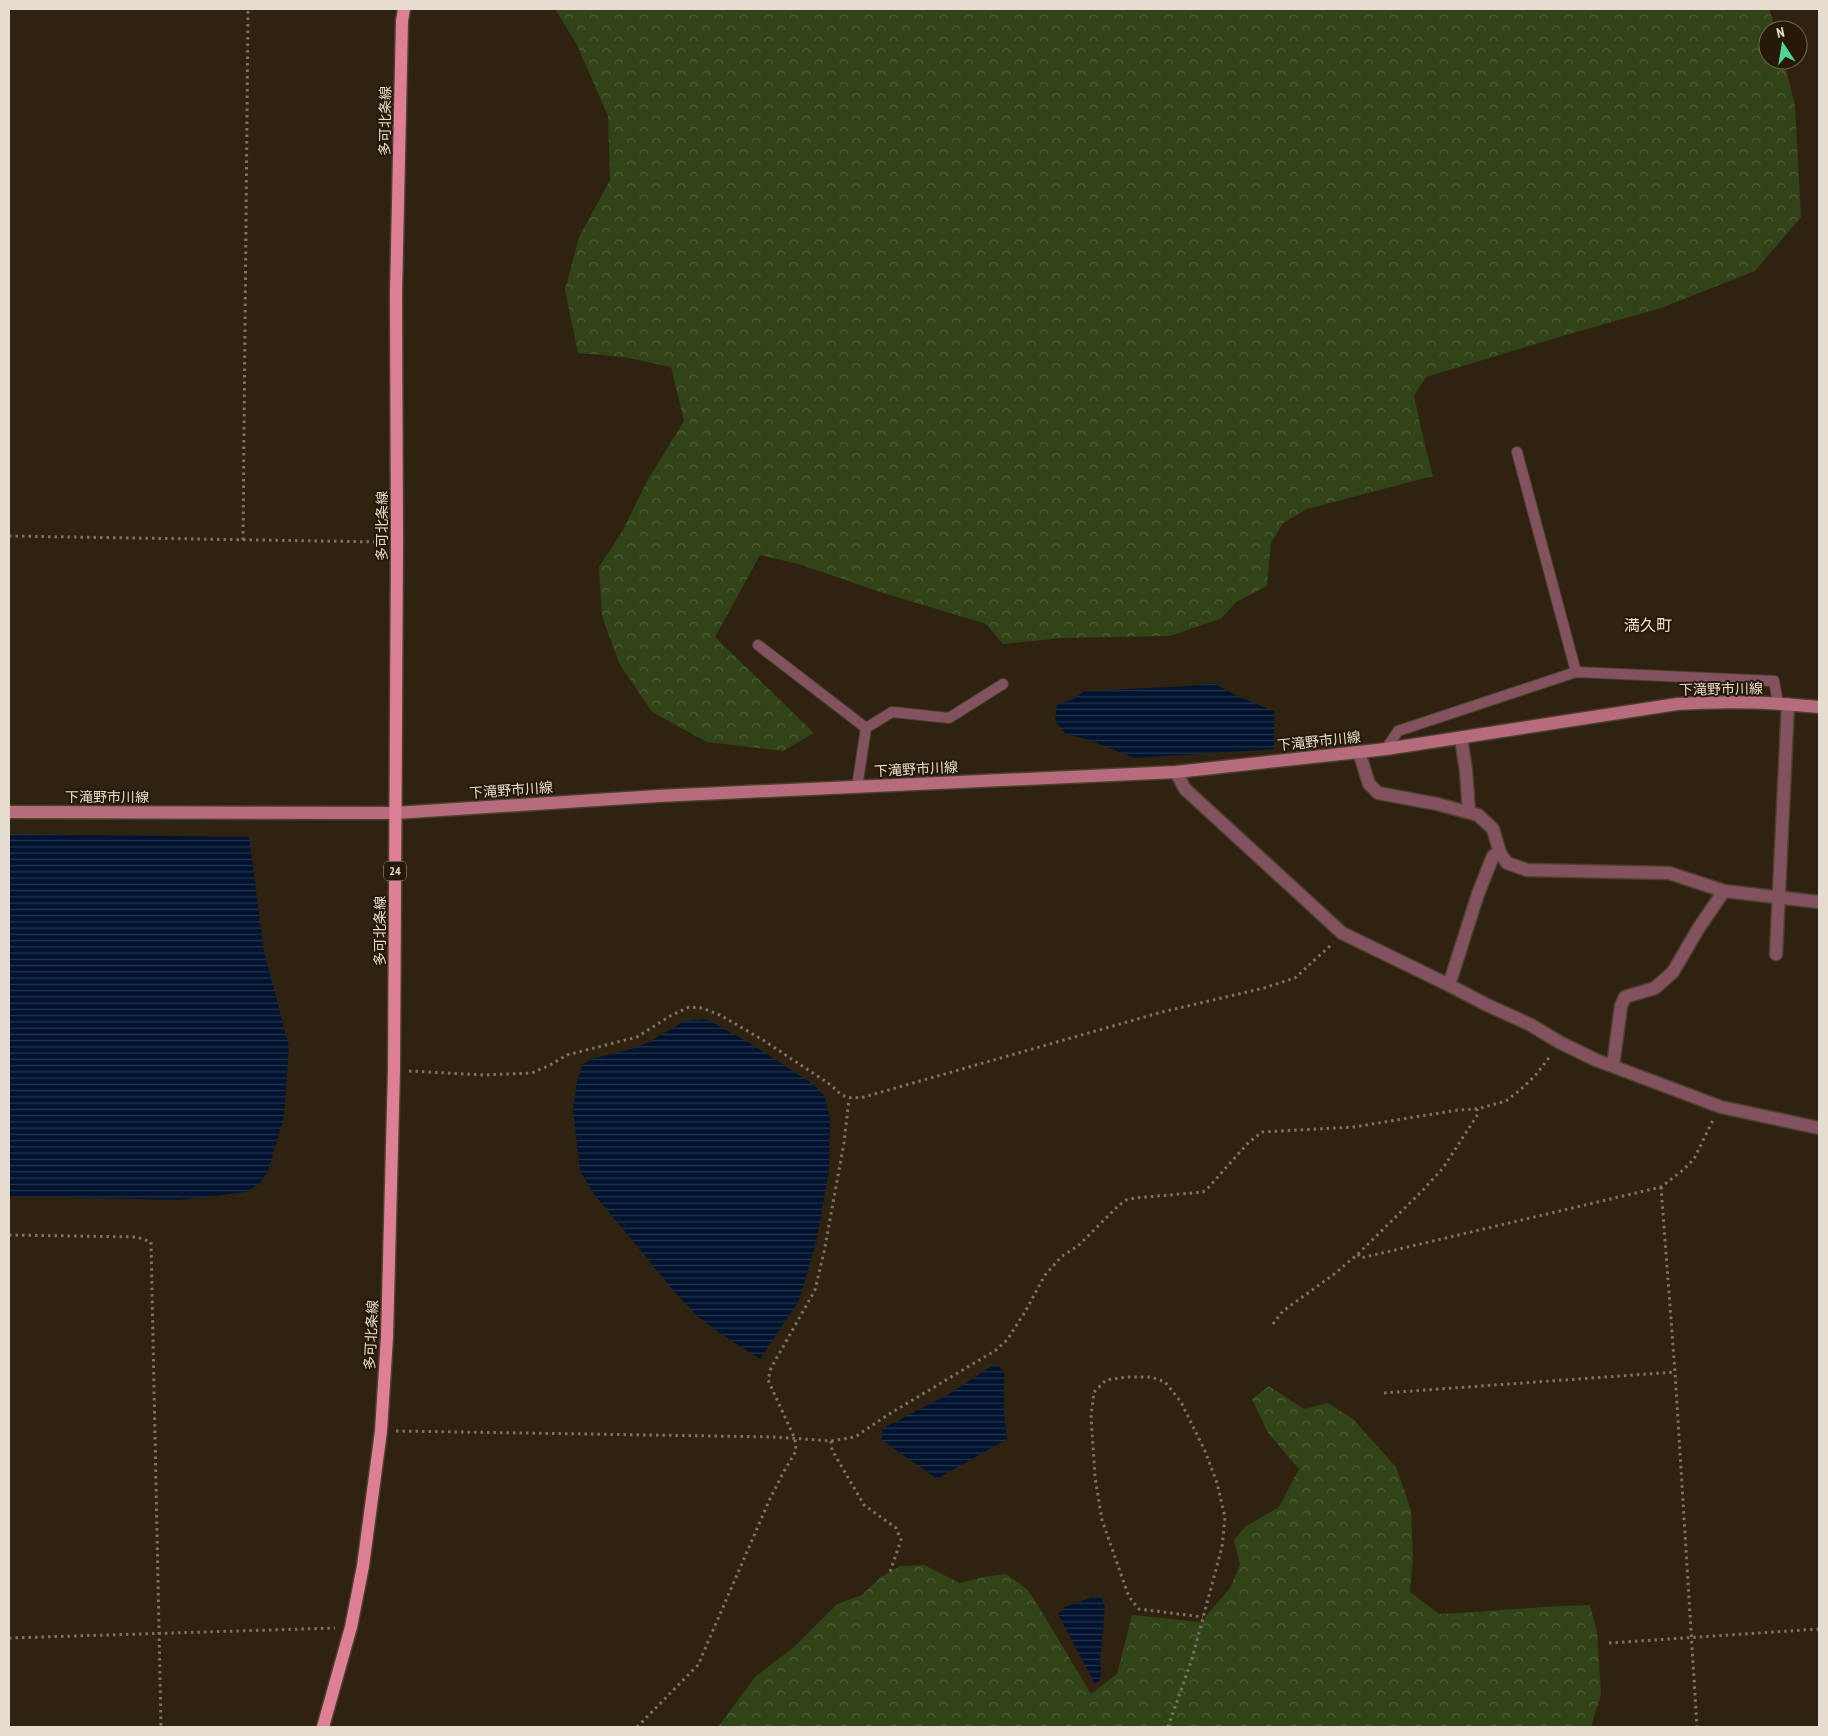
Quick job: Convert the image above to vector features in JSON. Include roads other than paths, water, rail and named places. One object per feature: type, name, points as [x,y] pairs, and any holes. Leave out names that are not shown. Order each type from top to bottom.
[{"type":"main road","name":"多可北条線","points":[[323,1727],[351,1627],[364,1566],[381,1430],[387,1337],[394,1069],[397,542],[396,294],[402,21],[404,9]]},
{"type":"main road","name":"下滝野市川線","points":[[9,812],[396,813],[658,796],[1176,772],[1386,749],[1677,704],[1722,702],[1783,703],[1819,708]]},
{"type":"street","points":[[1776,954],[1783,703]]},
{"type":"street","points":[[1461,738],[1469,812]]},
{"type":"street","points":[[1359,752],[1369,784],[1378,793],[1478,815],[1493,829],[1500,852],[1507,863],[1527,870],[1669,873],[1724,891],[1819,902]]},
{"type":"street","points":[[1176,772],[1185,789],[1342,933],[1531,1025],[1559,1042],[1613,1066],[1721,1106],[1819,1128]]},
{"type":"street","points":[[1449,985],[1478,894],[1493,856],[1500,852]]},
{"type":"street","points":[[1613,1066],[1621,1006],[1626,998],[1655,988],[1673,972],[1698,929],[1724,891]]},
{"type":"lane","points":[[1516,452],[1576,672]]},
{"type":"lane","points":[[758,645],[866,728]]},
{"type":"lane","points":[[1386,749],[1398,731],[1576,672],[1774,681],[1783,703]]},
{"type":"lane","points":[[857,786],[866,728],[892,712],[949,718],[1003,684]]},
{"type":"water","points":[[1213,683],[1239,697],[1274,711],[1274,749],[1135,758],[1086,739],[1066,734],[1055,721],[1057,705],[1073,699],[1085,691]]},
{"type":"water","points":[[9,834],[249,837],[264,952],[289,1046],[284,1116],[268,1172],[259,1184],[246,1192],[179,1200],[9,1196]]},
{"type":"water","points":[[706,1019],[748,1042],[814,1085],[825,1097],[830,1120],[829,1170],[818,1233],[807,1274],[798,1302],[760,1359],[718,1332],[696,1315],[594,1194],[580,1171],[573,1110],[577,1082],[582,1065],[591,1059],[632,1049],[647,1043],[685,1021]]},
{"type":"water","points":[[995,1364],[1004,1371],[1004,1414],[1007,1439],[937,1479],[882,1440],[882,1429],[949,1394]]},
{"type":"water","points":[[1096,1596],[1101,1597],[1105,1607],[1100,1659],[1101,1672],[1099,1681],[1095,1684],[1058,1614],[1065,1607]]},
{"type":"district","name":"満久町","points":[[1648,625]]}]
